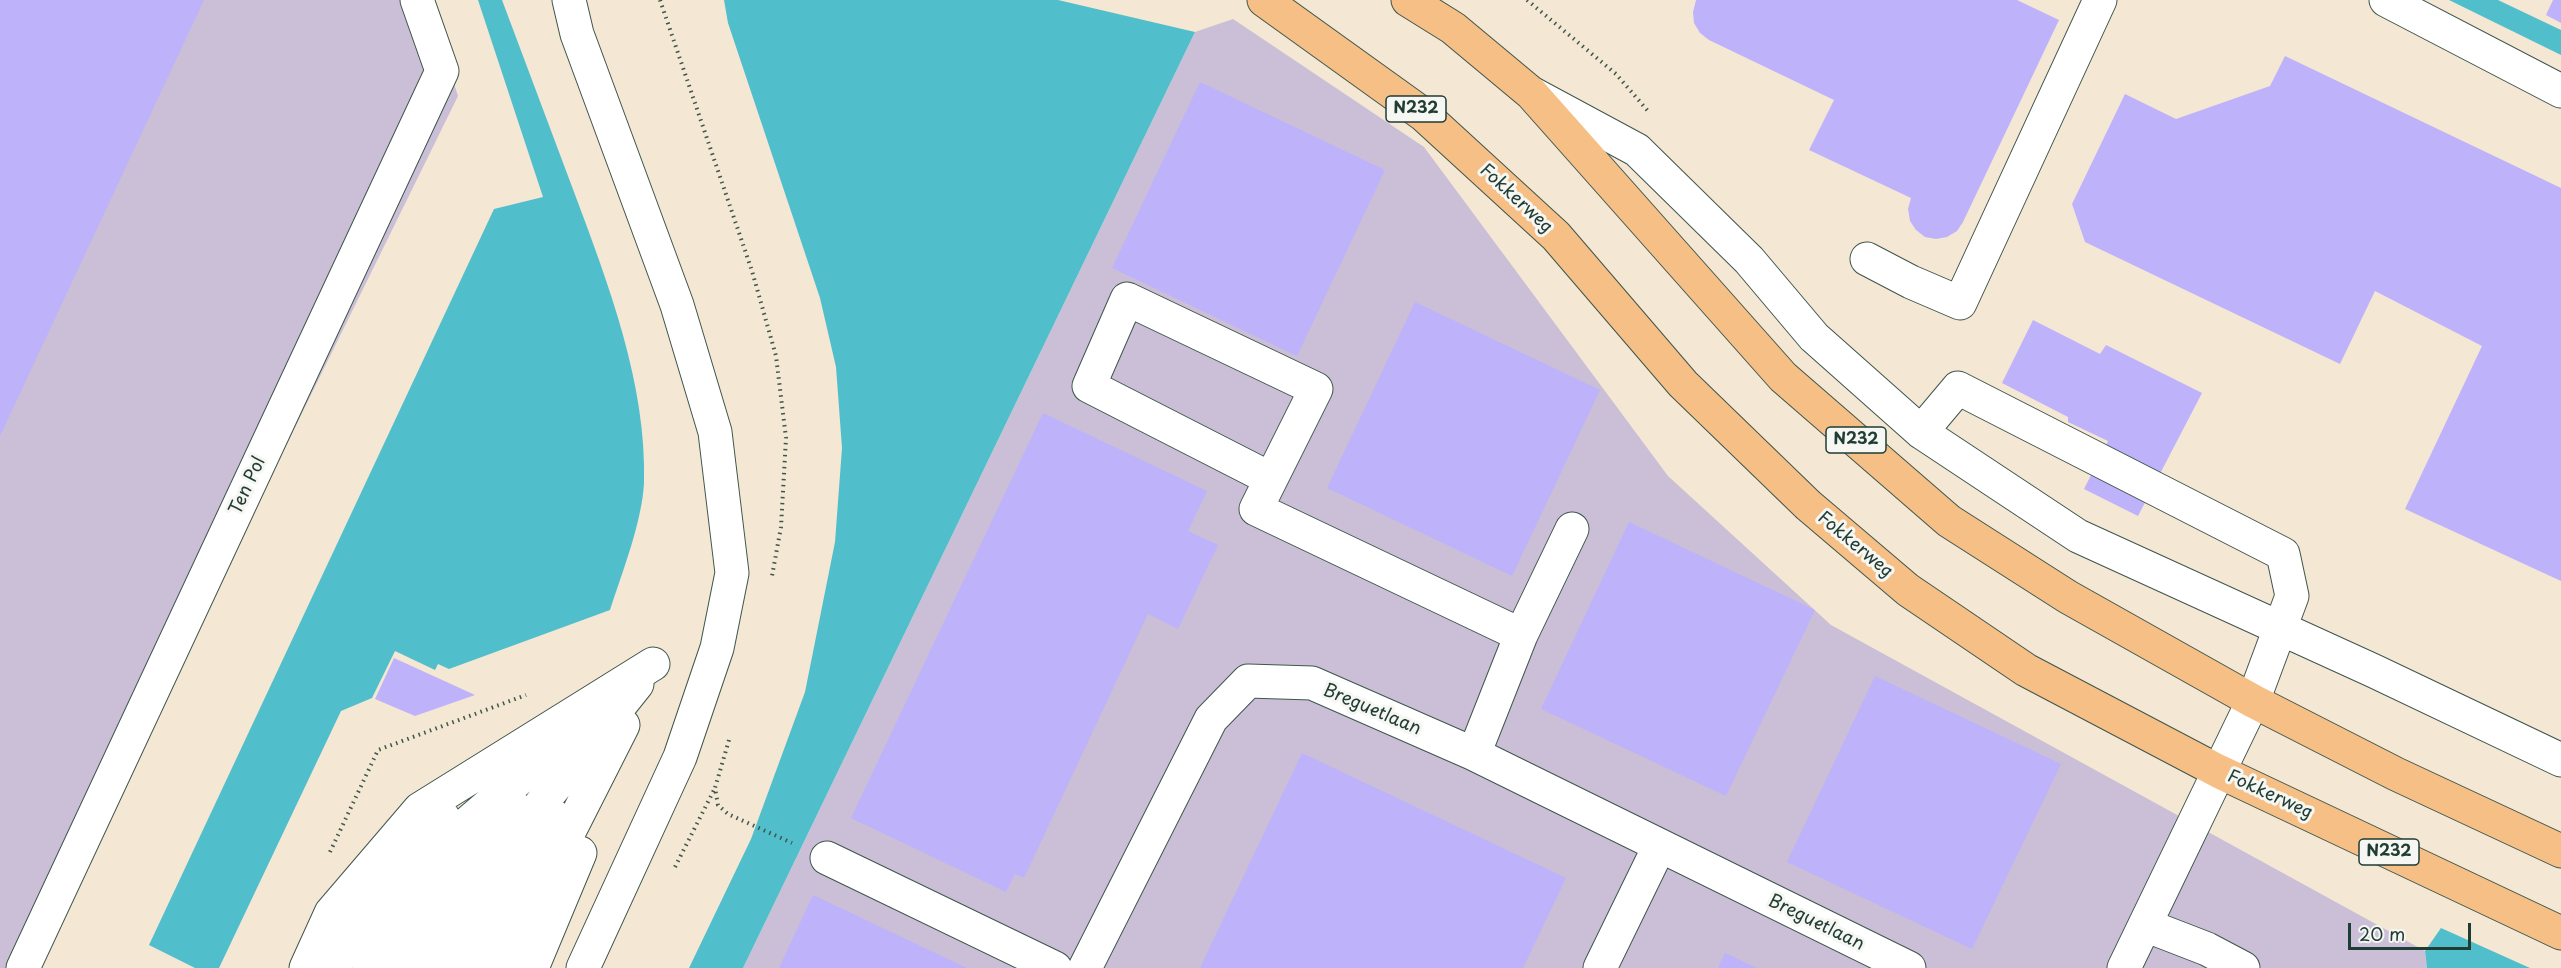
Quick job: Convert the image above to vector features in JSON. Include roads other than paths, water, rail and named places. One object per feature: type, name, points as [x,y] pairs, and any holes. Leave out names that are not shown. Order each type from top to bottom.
[{"type":"main road","name":"Fokkerweg","points":[[1264,0],[1424,115],[1459,147],[1556,236],[1683,384],[1808,505],[1908,590],[2026,670],[2218,771],[2561,933]]},
{"type":"main road","name":"N232","points":[[1408,0],[1453,28],[1531,93],[1783,377],[1949,521],[2068,597],[2253,701],[2396,774],[2561,851]]},
{"type":"street","name":"Ten Pol","points":[[23,968],[442,72],[417,0]]},
{"type":"street","points":[[569,0],[577,34],[677,305],[715,432],[732,573],[717,648],[680,758],[584,968]]},
{"type":"street","points":[[1867,259],[1911,282],[1960,303],[2100,0]]},
{"type":"street","points":[[2386,0],[2561,91]]},
{"type":"street","points":[[1531,93],[1637,150],[1749,260],[1814,337],[1921,432],[2078,536],[2374,671],[2561,760]]},
{"type":"street","points":[[1271,479],[1089,386],[1127,299],[1316,389],[1271,479],[1256,509],[1521,635]]},
{"type":"street","points":[[1921,432],[1958,388],[2283,554],[2292,596],[2253,701],[2124,968]]},
{"type":"street","points":[[1474,754],[1521,635],[1572,529]]},
{"type":"street","points":[[306,968],[331,913],[420,809],[653,664]]},
{"type":"street","points":[[334,968],[354,924],[442,818],[653,664]]},
{"type":"street","points":[[369,968],[383,938],[464,826],[653,664]]},
{"type":"street","points":[[399,968],[408,950],[487,835],[653,664]]},
{"type":"street","points":[[434,968],[509,844],[653,664]]},
{"type":"street","points":[[467,968],[532,852],[653,664]]},
{"type":"street","points":[[500,968],[653,664]]},
{"type":"street","points":[[532,968],[640,710],[653,664]]},
{"type":"street","name":"Breguetlaan","points":[[1085,968],[1211,719],[1248,681],[1312,683],[1474,754],[1909,968]]},
{"type":"street","points":[[1600,968],[1659,847]]},
{"type":"street","points":[[827,858],[1055,968]]},
{"type":"street","points":[[2145,925],[2207,949],[2243,968]]},
{"type":"water","points":[[478,0],[502,0],[600,262],[623,334],[639,409],[643,446],[644,483],[640,514],[631,547],[610,610],[449,669],[438,664],[435,670],[395,651],[372,698],[341,711],[219,968],[195,968],[149,945],[494,209],[543,197]]},
{"type":"water","points":[[724,0],[1058,0],[1195,32],[743,968],[689,968],[751,839],[805,692],[835,542],[842,448],[836,367],[820,298],[728,23]]},
{"type":"water","points":[[2449,0],[2498,0],[2561,30],[2561,55]]},
{"type":"water","points":[[2441,928],[2530,968],[2427,968],[2425,951]]}]
